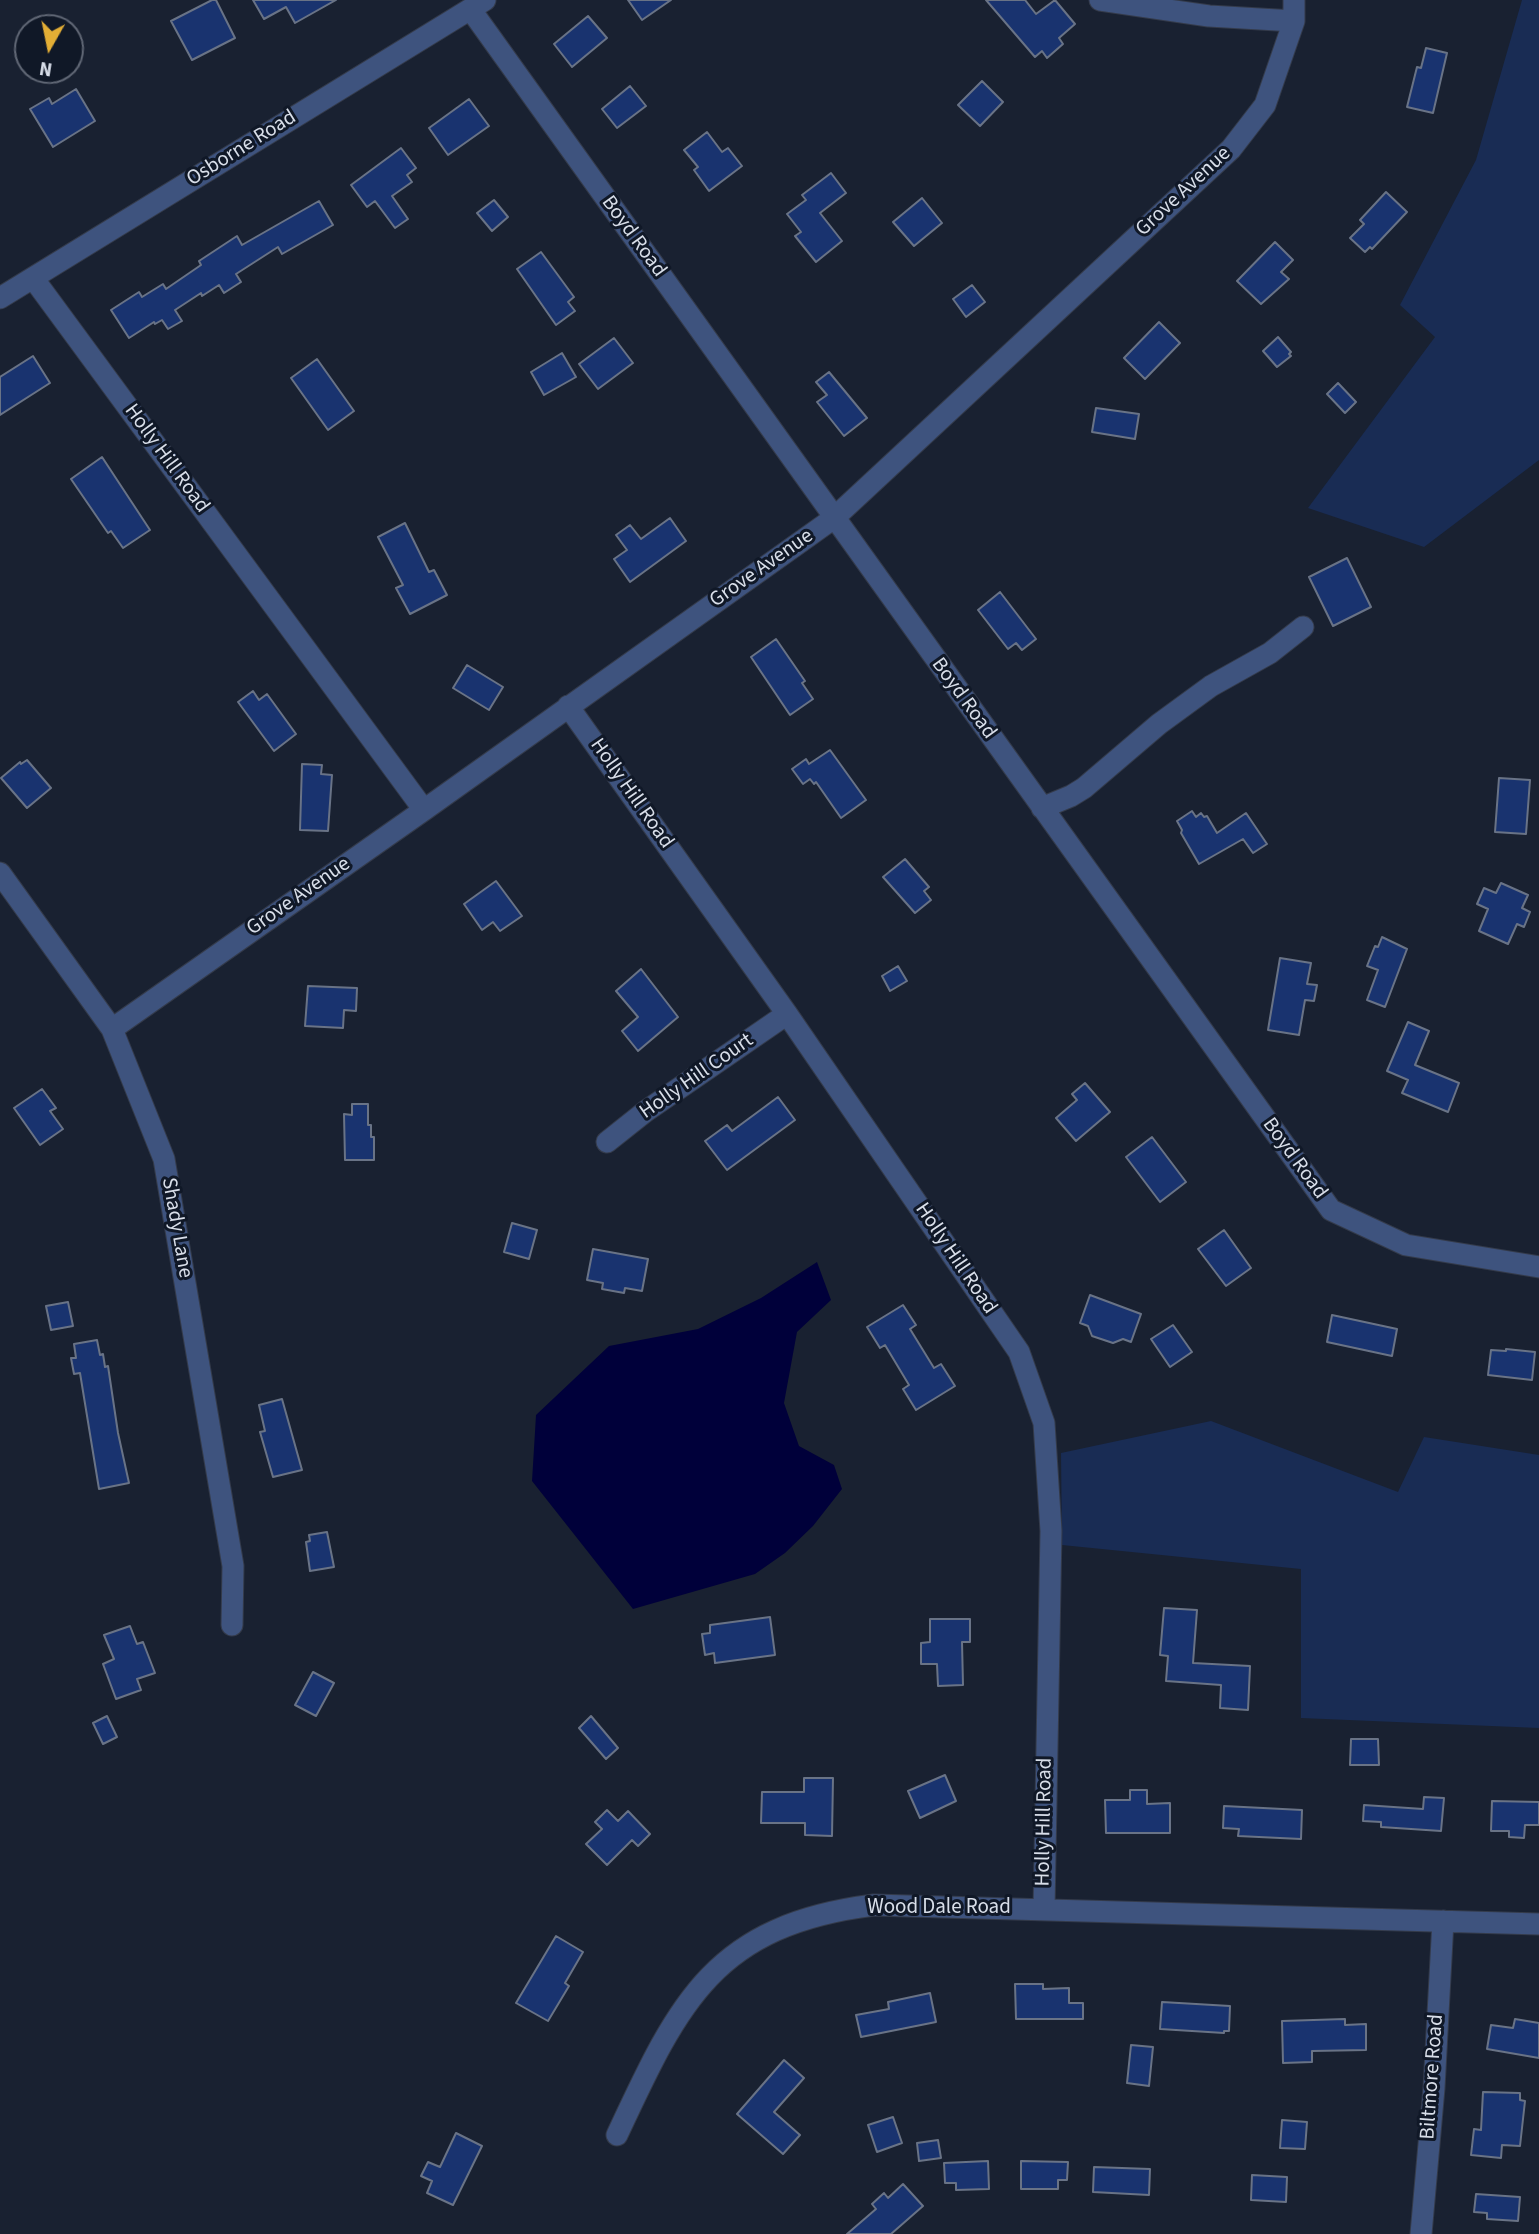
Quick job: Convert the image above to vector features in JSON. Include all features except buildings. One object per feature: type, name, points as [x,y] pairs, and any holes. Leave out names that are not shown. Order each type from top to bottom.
[{"type":"street","points":[[1100,0],[1209,16],[1294,10]]},
{"type":"street","name":"Osborne Road","points":[[0,298],[478,5]]},
{"type":"street","name":"Boyd Road","points":[[478,5],[834,518],[1331,1210],[1406,1245],[1537,1260]]},
{"type":"street","name":"Grove Avenue","points":[[111,1028],[424,810],[834,518],[1231,149],[1265,105],[1294,10]]},
{"type":"street","name":"Holly Hill Road","points":[[33,278],[424,810]]},
{"type":"street","points":[[1042,808],[1084,788],[1158,724],[1211,686],[1270,653],[1303,627]]},
{"type":"street","name":"Holly Hill Road","points":[[568,706],[787,1014],[1019,1352],[1044,1423],[1051,1531],[1044,1909]]},
{"type":"street","name":"Shady Lane","points":[[0,873],[111,1028],[164,1159],[233,1566],[232,1625]]},
{"type":"street","name":"Holly Hill Court","points":[[607,1142],[646,1111],[787,1014]]},
{"type":"street","name":"Wood Dale Road","points":[[617,2135],[657,2050],[698,1988],[748,1944],[802,1919],[837,1910],[874,1905],[1539,1924]]},
{"type":"street","name":"Biltmore Road","points":[[1421,2234],[1434,2088],[1443,1921]]},
{"type":"shaded area","points":[[1522,0],[1539,0],[1539,460],[1424,547],[1308,508],[1435,337],[1400,305],[1476,160]]},
{"type":"shaded area","points":[[817,1262],[831,1300],[797,1332],[784,1403],[799,1446],[834,1465],[842,1489],[813,1526],[785,1553],[755,1574],[633,1609],[532,1481],[536,1415],[609,1346],[698,1329],[761,1298]]},
{"type":"shaded area","points":[[1211,1421],[1398,1492],[1424,1437],[1539,1455],[1539,1728],[1301,1718],[1301,1569],[1062,1545],[1061,1453]]}]
